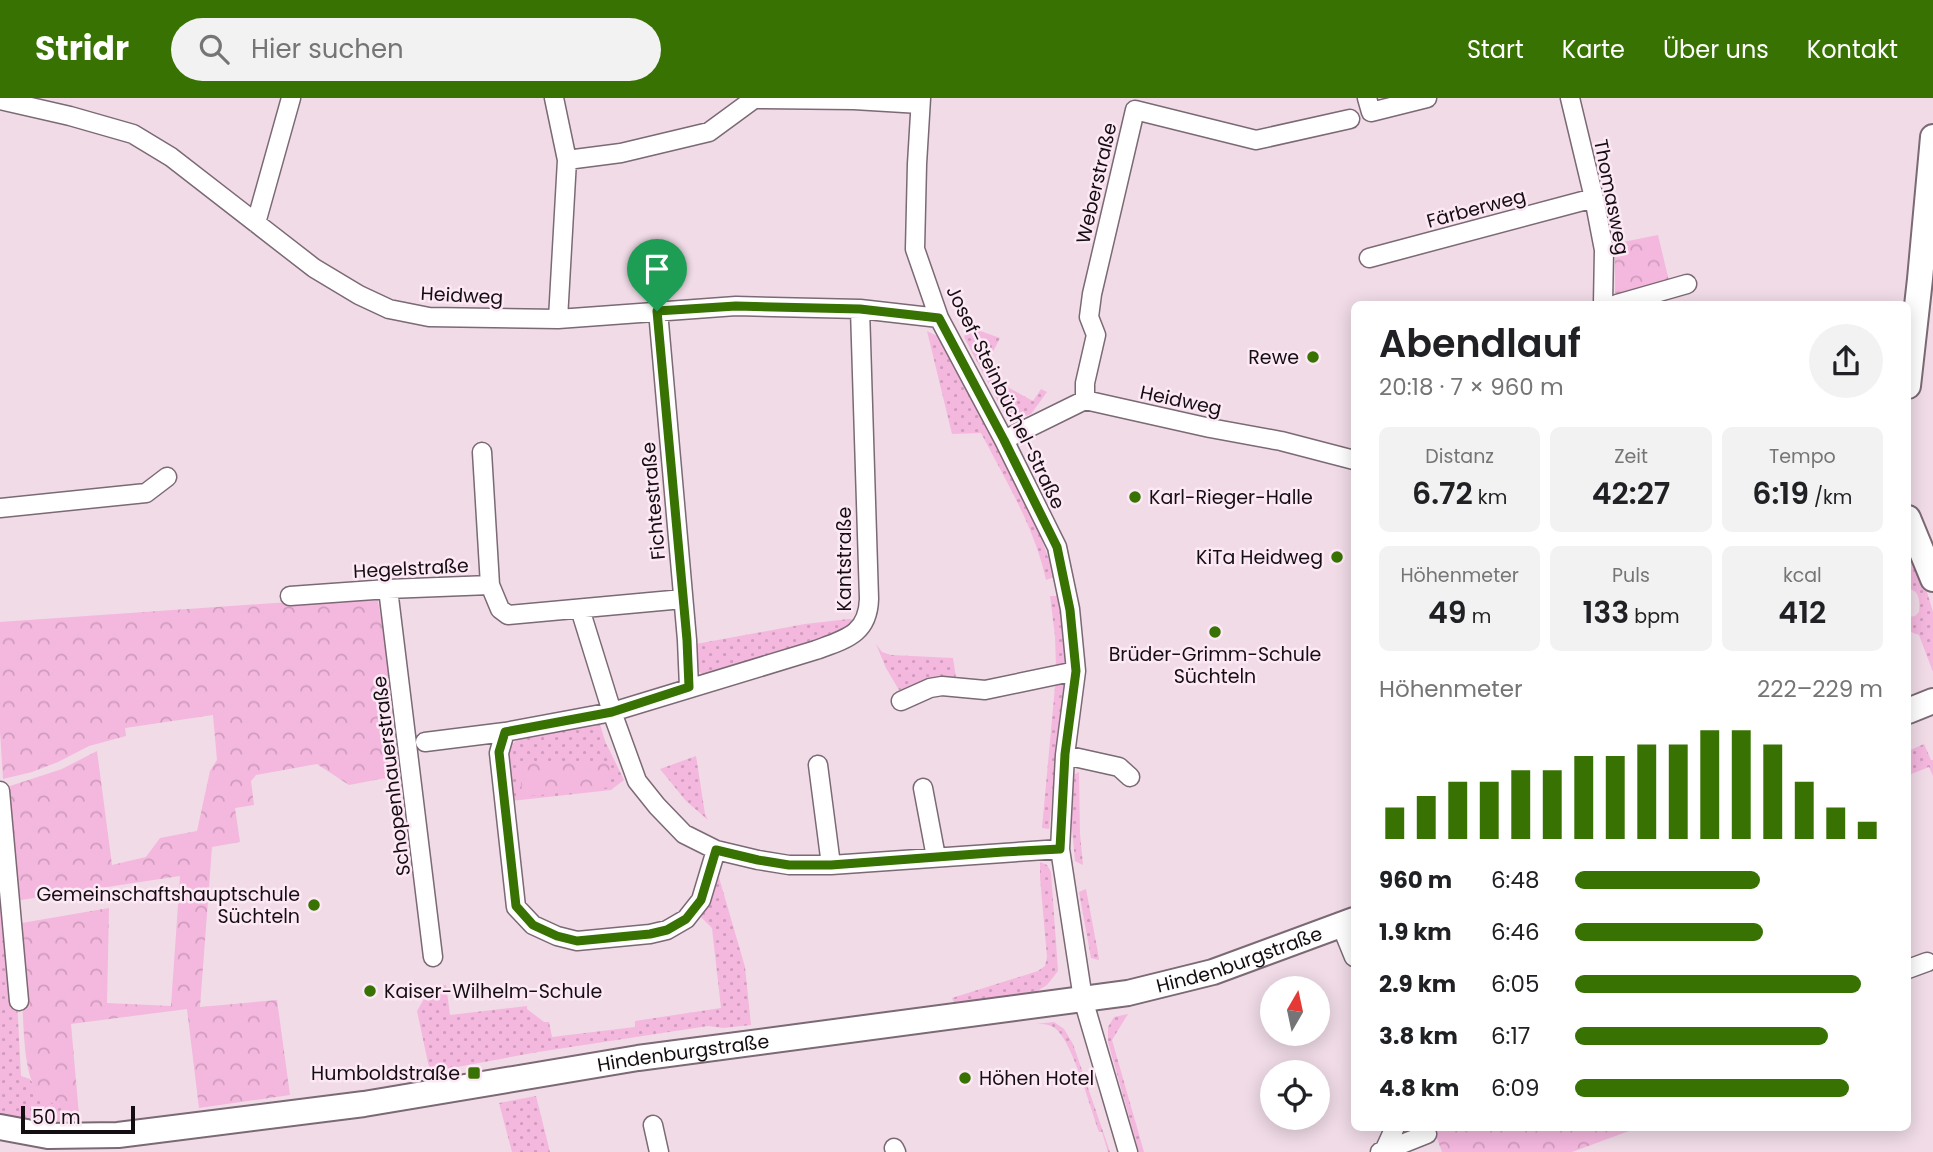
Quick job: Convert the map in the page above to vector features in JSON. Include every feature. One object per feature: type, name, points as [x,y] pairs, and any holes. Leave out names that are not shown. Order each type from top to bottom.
[{"type":"main road","points":[[1911,325],[1933,137]]},
{"type":"main road","points":[[1911,525],[1933,579]]},
{"type":"main road","points":[[1911,709],[1933,701]]},
{"type":"main road","name":"Hindenburgstraße","points":[[0,1127],[48,1136],[118,1135],[364,1104],[652,1056],[1128,993],[1213,972],[1348,923]]},
{"type":"street","points":[[256,223],[291,98]]},
{"type":"street","points":[[554,98],[567,160],[558,319]]},
{"type":"street","points":[[567,160],[621,153],[709,132],[754,98],[920,101]]},
{"type":"street","points":[[1369,105],[1427,98]]},
{"type":"street","name":"Thomasweg","points":[[1570,98],[1604,250],[1603,301]]},
{"type":"street","name":"Heidweg","points":[[0,100],[133,134],[171,157],[314,268],[359,295],[389,309],[429,317],[558,319],[736,306],[860,309],[939,318]]},
{"type":"street","name":"Josef-Steinbüchel-Straße","points":[[920,101],[915,248],[939,318],[1057,547],[1070,610],[1076,671],[1065,754],[1060,849],[1083,999],[1128,1152]]},
{"type":"street","name":"Weberstraße","points":[[1084,400],[1085,383],[1096,335],[1089,317],[1092,294],[1135,110],[1256,141],[1350,119]]},
{"type":"street","name":"Färberweg","points":[[1369,258],[1594,198]]},
{"type":"street","points":[[1628,301],[1687,284]]},
{"type":"street","name":"Kantstraße","points":[[425,742],[505,732],[612,712],[838,642],[862,628],[869,614],[860,309]]},
{"type":"street","name":"Fichtestraße","points":[[657,311],[689,687]]},
{"type":"street","points":[[1004,440],[1084,400]]},
{"type":"street","name":"Heidweg","points":[[1084,400],[1210,428],[1281,440],[1351,459]]},
{"type":"street","points":[[482,452],[490,585]]},
{"type":"street","points":[[0,508],[146,493],[167,477]]},
{"type":"street","name":"Hegelstraße","points":[[290,596],[490,585],[500,609],[508,615],[683,599]]},
{"type":"street","name":"Schopenhauerstraße","points":[[388,589],[433,957]]},
{"type":"street","points":[[580,609],[612,712],[637,780],[684,834],[716,850],[789,865],[831,865],[1060,849]]},
{"type":"street","points":[[901,701],[930,688],[942,686],[985,690],[1076,671]]},
{"type":"street","points":[[505,732],[499,752],[516,906],[533,925],[557,936],[577,941],[667,930],[686,919],[701,900],[716,850]]},
{"type":"street","points":[[1065,754],[1119,767],[1130,777]]},
{"type":"street","points":[[818,765],[831,865]]},
{"type":"street","points":[[923,788],[936,857]]},
{"type":"street","points":[[0,790],[19,1001]]},
{"type":"street","points":[[1911,968],[1927,962]]},
{"type":"street","points":[[653,1125],[659,1152]]},
{"type":"street","points":[[1382,1151],[1393,1131]]},
{"type":"street","points":[[1382,1151],[1423,1131]]},
{"type":"street","points":[[1425,1131],[1434,1152]]},
{"type":"green space","points":[[1658,235],[1669,281],[1621,298],[1615,293],[1613,244]]},
{"type":"green space","points":[[969,327],[1000,338],[983,372],[964,337]]},
{"type":"green space","points":[[927,331],[941,338],[990,432],[1033,518],[1054,577],[1046,580],[1027,523],[981,433],[952,434]]},
{"type":"green space","points":[[984,374],[1033,401],[1041,389],[1047,392],[1031,414],[1008,420]]},
{"type":"green space","points":[[1911,552],[1933,612],[1933,672],[1919,635],[1911,632],[1911,617],[1919,612],[1918,597],[1912,590]]},
{"type":"green space","points":[[377,596],[393,686],[381,689],[391,777],[349,785],[317,764],[256,775],[251,781],[254,805],[235,808],[240,842],[212,847],[200,1007],[277,1000],[290,1095],[199,1108],[187,1009],[71,1024],[79,1115],[51,1102],[37,1090],[29,1072],[16,924],[109,908],[107,1003],[171,1006],[180,876],[14,901],[4,788],[62,769],[97,751],[112,865],[146,857],[160,838],[197,831],[210,771],[217,760],[213,715],[125,728],[126,736],[89,746],[32,772],[3,779],[0,622]]},
{"type":"green space","points":[[1050,596],[1058,596],[1063,623],[1065,666],[1061,670],[1056,666]]},
{"type":"green space","points":[[855,620],[844,632],[705,676],[698,671],[696,644],[805,624]]},
{"type":"green space","points":[[876,644],[882,652],[891,655],[953,658],[957,684],[940,683],[899,690]]},
{"type":"green space","points":[[1060,680],[1068,681],[1067,690],[1063,691],[1049,829],[1042,828],[1055,687]]},
{"type":"green space","points":[[599,721],[605,741],[624,780],[611,790],[511,801],[506,758],[509,746],[519,739]]},
{"type":"green space","points":[[1924,744],[1933,760],[1933,776],[1929,767],[1911,774],[1911,750]]},
{"type":"green space","points":[[696,756],[708,820],[686,801],[660,769]]},
{"type":"green space","points":[[518,761],[609,763],[611,787],[523,797]]},
{"type":"green space","points":[[1079,772],[1083,865],[1075,861],[1071,818],[1071,776]]},
{"type":"green space","points":[[0,815],[17,1000],[21,1076],[30,1079],[51,1101],[79,1115],[67,1125],[0,1118]]},
{"type":"green space","points":[[1040,862],[1047,865],[1051,872],[1058,971],[1047,985],[1037,991],[955,1005],[952,998],[1038,971],[1045,966],[1047,957]]},
{"type":"green space","points":[[718,874],[745,967],[751,1025],[723,1028],[708,1026],[538,1052],[430,1072],[417,1011],[431,987],[446,985],[450,1015],[527,1006],[527,1009],[544,1022],[549,1022],[552,1037],[635,1027],[635,1021],[721,1008],[712,928],[700,916]]},
{"type":"green space","points":[[1086,889],[1099,960],[1091,958],[1079,892]]},
{"type":"green space","points":[[1128,1014],[1112,1040],[1144,1152],[1139,1152],[1108,1042],[1108,1027],[1114,1017]]},
{"type":"green space","points":[[1054,1022],[1064,1029],[1073,1044],[1110,1152],[1102,1132],[1099,1132],[1075,1063],[1063,1038],[1052,1027],[1036,1024]]},
{"type":"green space","points":[[536,1096],[550,1152],[512,1152],[499,1103]]},
{"type":"green space","points":[[1434,1131],[1629,1131],[1572,1152],[1442,1152]]},
{"type":"place","name":"Rewe","points":[[1313,357]]},
{"type":"place","name":"Karl-Rieger-Halle","points":[[1135,497]]},
{"type":"place","name":"KiTa Heidweg","points":[[1337,557]]},
{"type":"place","name":"Brüder-Grimm-Schule Süchteln","points":[[1215,632]]},
{"type":"place","name":"Gemeinschaftshauptschule Süchteln","points":[[314,905]]},
{"type":"place","name":"Kaiser-Wilhelm-Schule","points":[[370,991]]},
{"type":"place","name":"Humboldstraße","points":[[474,1073]]},
{"type":"place","name":"Höhen Hotel","points":[[965,1078]]},
{"type":"route","points":[[736,306],[860,309],[939,318],[1057,547],[1070,610],[1076,671],[1065,754],[1060,849],[831,865],[789,865],[716,850],[701,900],[686,919],[667,930],[650,934],[577,941],[557,936],[533,925],[516,906],[499,752],[505,732],[612,712],[689,687],[657,311],[736,306]]}]
